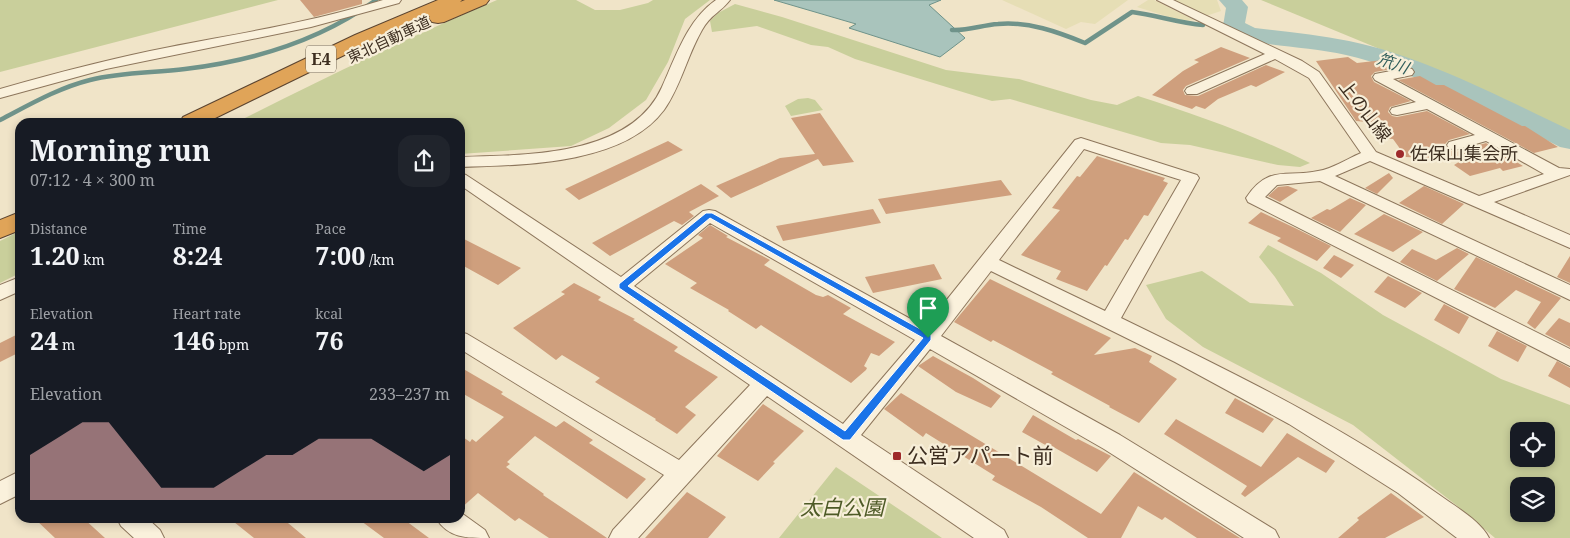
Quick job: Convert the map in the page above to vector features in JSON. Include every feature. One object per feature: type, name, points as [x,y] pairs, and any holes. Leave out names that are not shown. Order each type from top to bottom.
[{"type":"highway","name":"東北自動車道","points":[[198,118],[362,40],[453,0]]},
{"type":"highway","name":"東北自動車道","points":[[227,118],[381,43],[480,0]]},
{"type":"highway","points":[[0,214],[15,206]]},
{"type":"highway","points":[[0,230],[15,222]]},
{"type":"street","points":[[0,94],[72,73],[283,30],[358,12],[394,0]]},
{"type":"street","points":[[465,162],[510,161],[573,153],[624,134],[640,124],[656,110],[665,95],[701,19],[713,6],[724,0]]},
{"type":"street","name":"上の山線","points":[[1163,0],[1297,64],[1314,75],[1370,155],[1570,242]]},
{"type":"street","points":[[1192,91],[1276,54]]},
{"type":"street","points":[[1407,72],[1380,77],[1489,136],[1564,172]]},
{"type":"street","points":[[1397,111],[1429,104]]},
{"type":"street","points":[[1455,146],[1489,136]]},
{"type":"street","points":[[846,437],[928,338],[1081,142],[1191,178],[1109,321]]},
{"type":"street","points":[[1370,155],[1322,176],[1272,180],[1254,198],[1570,358]]},
{"type":"street","points":[[1479,202],[1564,172]]},
{"type":"street","points":[[1322,176],[1570,293]]},
{"type":"street","points":[[465,181],[995,538]]},
{"type":"street","points":[[622,286],[709,215],[1112,442],[1266,538]]},
{"type":"street","points":[[987,262],[1272,402],[1328,434],[1387,472],[1476,538]]},
{"type":"street","points":[[0,293],[15,286]]},
{"type":"street","points":[[465,342],[682,474]]},
{"type":"street","points":[[622,538],[765,382]]},
{"type":"street","points":[[0,494],[15,484]]},
{"type":"street","points":[[135,523],[151,538]]},
{"type":"street","points":[[456,523],[476,538]]},
{"type":"shaded area","points":[[1002,0],[1128,0],[1095,24],[1081,22],[1066,29]]},
{"type":"shaded area","points":[[1148,0],[1154,0],[1194,20],[1182,21],[1137,7]]},
{"type":"shaded area","points":[[1171,0],[1217,0],[1221,11],[1206,16]]},
{"type":"green space","points":[[0,0],[278,0],[0,72]]},
{"type":"green space","points":[[497,0],[576,0],[595,10],[620,10],[653,0],[710,0],[685,19],[668,62],[646,100],[609,128],[571,146],[465,154],[465,118],[245,118],[431,29]]},
{"type":"green space","points":[[1261,0],[1570,0],[1570,136],[1387,52]]},
{"type":"green space","points":[[735,4],[782,17],[946,70],[1019,79],[1091,100],[1117,105],[1138,96],[1225,126],[1268,143],[1310,163],[1300,167],[1278,165],[1190,145],[1161,143],[1010,99],[992,101],[855,59],[828,47],[811,45],[757,26],[712,32],[710,21],[718,13]]},
{"type":"green space","points":[[808,98],[815,100],[823,110],[791,116],[785,106],[798,99]]},
{"type":"green space","points":[[15,234],[15,276],[0,283],[0,241]]},
{"type":"green space","points":[[1268,245],[1321,273],[1383,315],[1501,379],[1570,405],[1570,538],[1495,538],[1456,505],[1353,425],[1203,347],[1166,319],[1146,285],[1202,271],[1250,303],[1294,306],[1259,257]]},
{"type":"green space","name":"太白公園","points":[[836,467],[942,538],[779,538]]},
{"type":"water","points":[[774,0],[941,0],[929,5],[965,38],[940,57],[849,28],[856,24]]},
{"type":"building","points":[[300,0],[362,0],[362,4],[314,17]]},
{"type":"building","points":[[1221,47],[1250,58],[1186,86],[1183,90],[1185,95],[1198,96],[1266,65],[1285,72],[1256,87],[1251,85],[1218,99],[1205,109],[1196,106],[1192,109],[1152,95],[1183,71],[1199,62],[1194,60]]},
{"type":"building","points":[[1348,57],[1357,63],[1383,60],[1398,68],[1375,72],[1371,76],[1374,82],[1411,101],[1390,107],[1388,112],[1392,116],[1397,117],[1427,111],[1470,134],[1449,140],[1445,144],[1448,150],[1456,152],[1486,143],[1523,166],[1503,171],[1500,168],[1470,176],[1454,165],[1462,160],[1406,157],[1393,139],[1375,138],[1367,122],[1356,121],[1316,61]]},
{"type":"building","points":[[1420,76],[1436,85],[1444,85],[1525,126],[1558,147],[1534,153],[1398,80]]},
{"type":"building","points":[[820,113],[854,162],[823,166],[818,159],[731,198],[716,186],[780,158],[815,154],[791,118]]},
{"type":"building","points":[[668,141],[683,150],[579,200],[565,189]]},
{"type":"building","points":[[1097,156],[1165,178],[1163,181],[1168,183],[1148,216],[1144,215],[1128,240],[1125,239],[1087,291],[1056,279],[1061,271],[1021,255],[1060,210],[1052,208],[1077,176],[1080,177]]},
{"type":"building","points":[[1389,173],[1393,178],[1377,194],[1365,188]]},
{"type":"building","points":[[1001,180],[1012,195],[886,214],[878,199]]},
{"type":"building","points":[[701,184],[719,196],[689,212],[694,216],[682,225],[674,221],[610,256],[592,243]]},
{"type":"building","points":[[1288,186],[1298,190],[1280,202],[1268,196],[1278,187]]},
{"type":"building","points":[[1424,186],[1464,204],[1442,224],[1399,203]]},
{"type":"building","points":[[1350,198],[1366,205],[1340,232],[1311,218],[1327,209],[1330,210]]},
{"type":"building","points":[[873,209],[881,223],[783,241],[776,226]]},
{"type":"building","points":[[1261,212],[1331,246],[1317,261],[1277,241],[1281,238],[1248,223]]},
{"type":"building","points":[[1384,214],[1423,232],[1393,252],[1354,234]]},
{"type":"building","points":[[710,225],[728,236],[726,237],[770,260],[764,265],[816,295],[823,297],[828,295],[851,308],[843,314],[895,342],[879,356],[871,353],[864,366],[867,368],[866,370],[851,383],[761,325],[756,329],[729,310],[690,288],[697,283],[665,264],[703,238],[698,235]]},
{"type":"building","points":[[465,240],[521,268],[498,285],[465,267]]},
{"type":"building","points":[[1457,248],[1469,254],[1437,281],[1400,262],[1412,249],[1436,260]]},
{"type":"building","points":[[1334,255],[1354,265],[1341,278],[1323,268]]},
{"type":"building","points":[[1570,256],[1570,283],[1557,277]]},
{"type":"building","points":[[1476,257],[1561,298],[1535,329],[1527,323],[1541,302],[1516,290],[1495,308],[1454,289]]},
{"type":"building","points":[[934,264],[942,279],[873,293],[865,277]]},
{"type":"building","points":[[1388,276],[1422,293],[1405,308],[1374,292]]},
{"type":"building","points":[[990,279],[1111,338],[1094,355],[1135,348],[1152,356],[1149,362],[1177,379],[1139,423],[1109,407],[1051,374],[1053,372],[993,340],[991,342],[954,322]]},
{"type":"building","points":[[574,283],[601,297],[598,300],[635,319],[633,320],[678,347],[674,351],[718,377],[685,407],[696,415],[677,434],[595,382],[600,378],[562,355],[556,360],[513,328],[565,294],[561,292]]},
{"type":"building","points":[[1444,304],[1469,317],[1459,334],[1434,320]]},
{"type":"building","points":[[1559,318],[1570,323],[1570,347],[1545,334]]},
{"type":"building","points":[[1497,331],[1527,346],[1518,362],[1488,346]]},
{"type":"building","points":[[15,336],[15,354],[0,362],[0,343]]},
{"type":"building","points":[[933,356],[1001,396],[991,408],[956,392],[918,366]]},
{"type":"building","points":[[1557,361],[1570,368],[1570,388],[1548,376]]},
{"type":"building","points":[[465,370],[556,427],[564,421],[593,440],[589,443],[646,479],[627,499],[535,436],[507,462],[510,464],[506,467],[543,495],[607,538],[549,538],[519,518],[515,521],[478,493],[465,505],[465,438],[470,442],[472,439],[476,442],[504,417],[465,395]]},
{"type":"building","points":[[901,393],[1101,514],[1134,472],[1240,538],[1197,538],[1165,517],[1162,520],[1138,506],[1121,538],[1088,538],[1041,507],[992,480],[995,476],[926,433],[923,437],[884,409]]},
{"type":"building","points":[[1235,398],[1274,419],[1263,433],[1225,413]]},
{"type":"building","points":[[763,404],[804,431],[773,462],[775,463],[758,481],[717,456]]},
{"type":"building","points":[[1033,415],[1076,440],[1078,439],[1111,456],[1097,472],[1050,445],[1049,447],[1022,432]]},
{"type":"building","points":[[1176,419],[1261,467],[1287,433],[1335,461],[1326,473],[1298,457],[1245,497],[1241,494],[1247,486],[1164,434]]},
{"type":"building","points":[[687,492],[726,517],[708,538],[645,538]]},
{"type":"building","points":[[1391,493],[1424,517],[1385,538],[1338,538],[1359,520],[1357,518]]},
{"type":"building","points":[[39,523],[88,523],[105,538],[55,538]]},
{"type":"building","points":[[235,523],[288,523],[306,538],[254,538]]},
{"type":"building","points":[[364,523],[409,523],[429,538],[384,538]]},
{"type":"waterway","points":[[0,120],[55,92],[78,83],[113,75],[210,65],[260,54],[332,27],[376,0]]},
{"type":"waterway","name":"笊川","points":[[1230,0],[1237,7],[1234,26],[1249,34],[1348,48],[1389,60],[1466,91],[1570,141]]},
{"type":"waterway","points":[[952,30],[964,30],[998,24],[1020,24],[1054,31],[1085,43],[1132,12],[1203,25]]},
{"type":"waterway","points":[[1223,25],[1234,26]]},
{"type":"place","name":"佐保山集会所","points":[[1400,154]]},
{"type":"place","name":"公営アパート前","points":[[897,456]]},
{"type":"route","points":[[709,215],[928,338],[846,437],[622,286],[709,215]]}]
